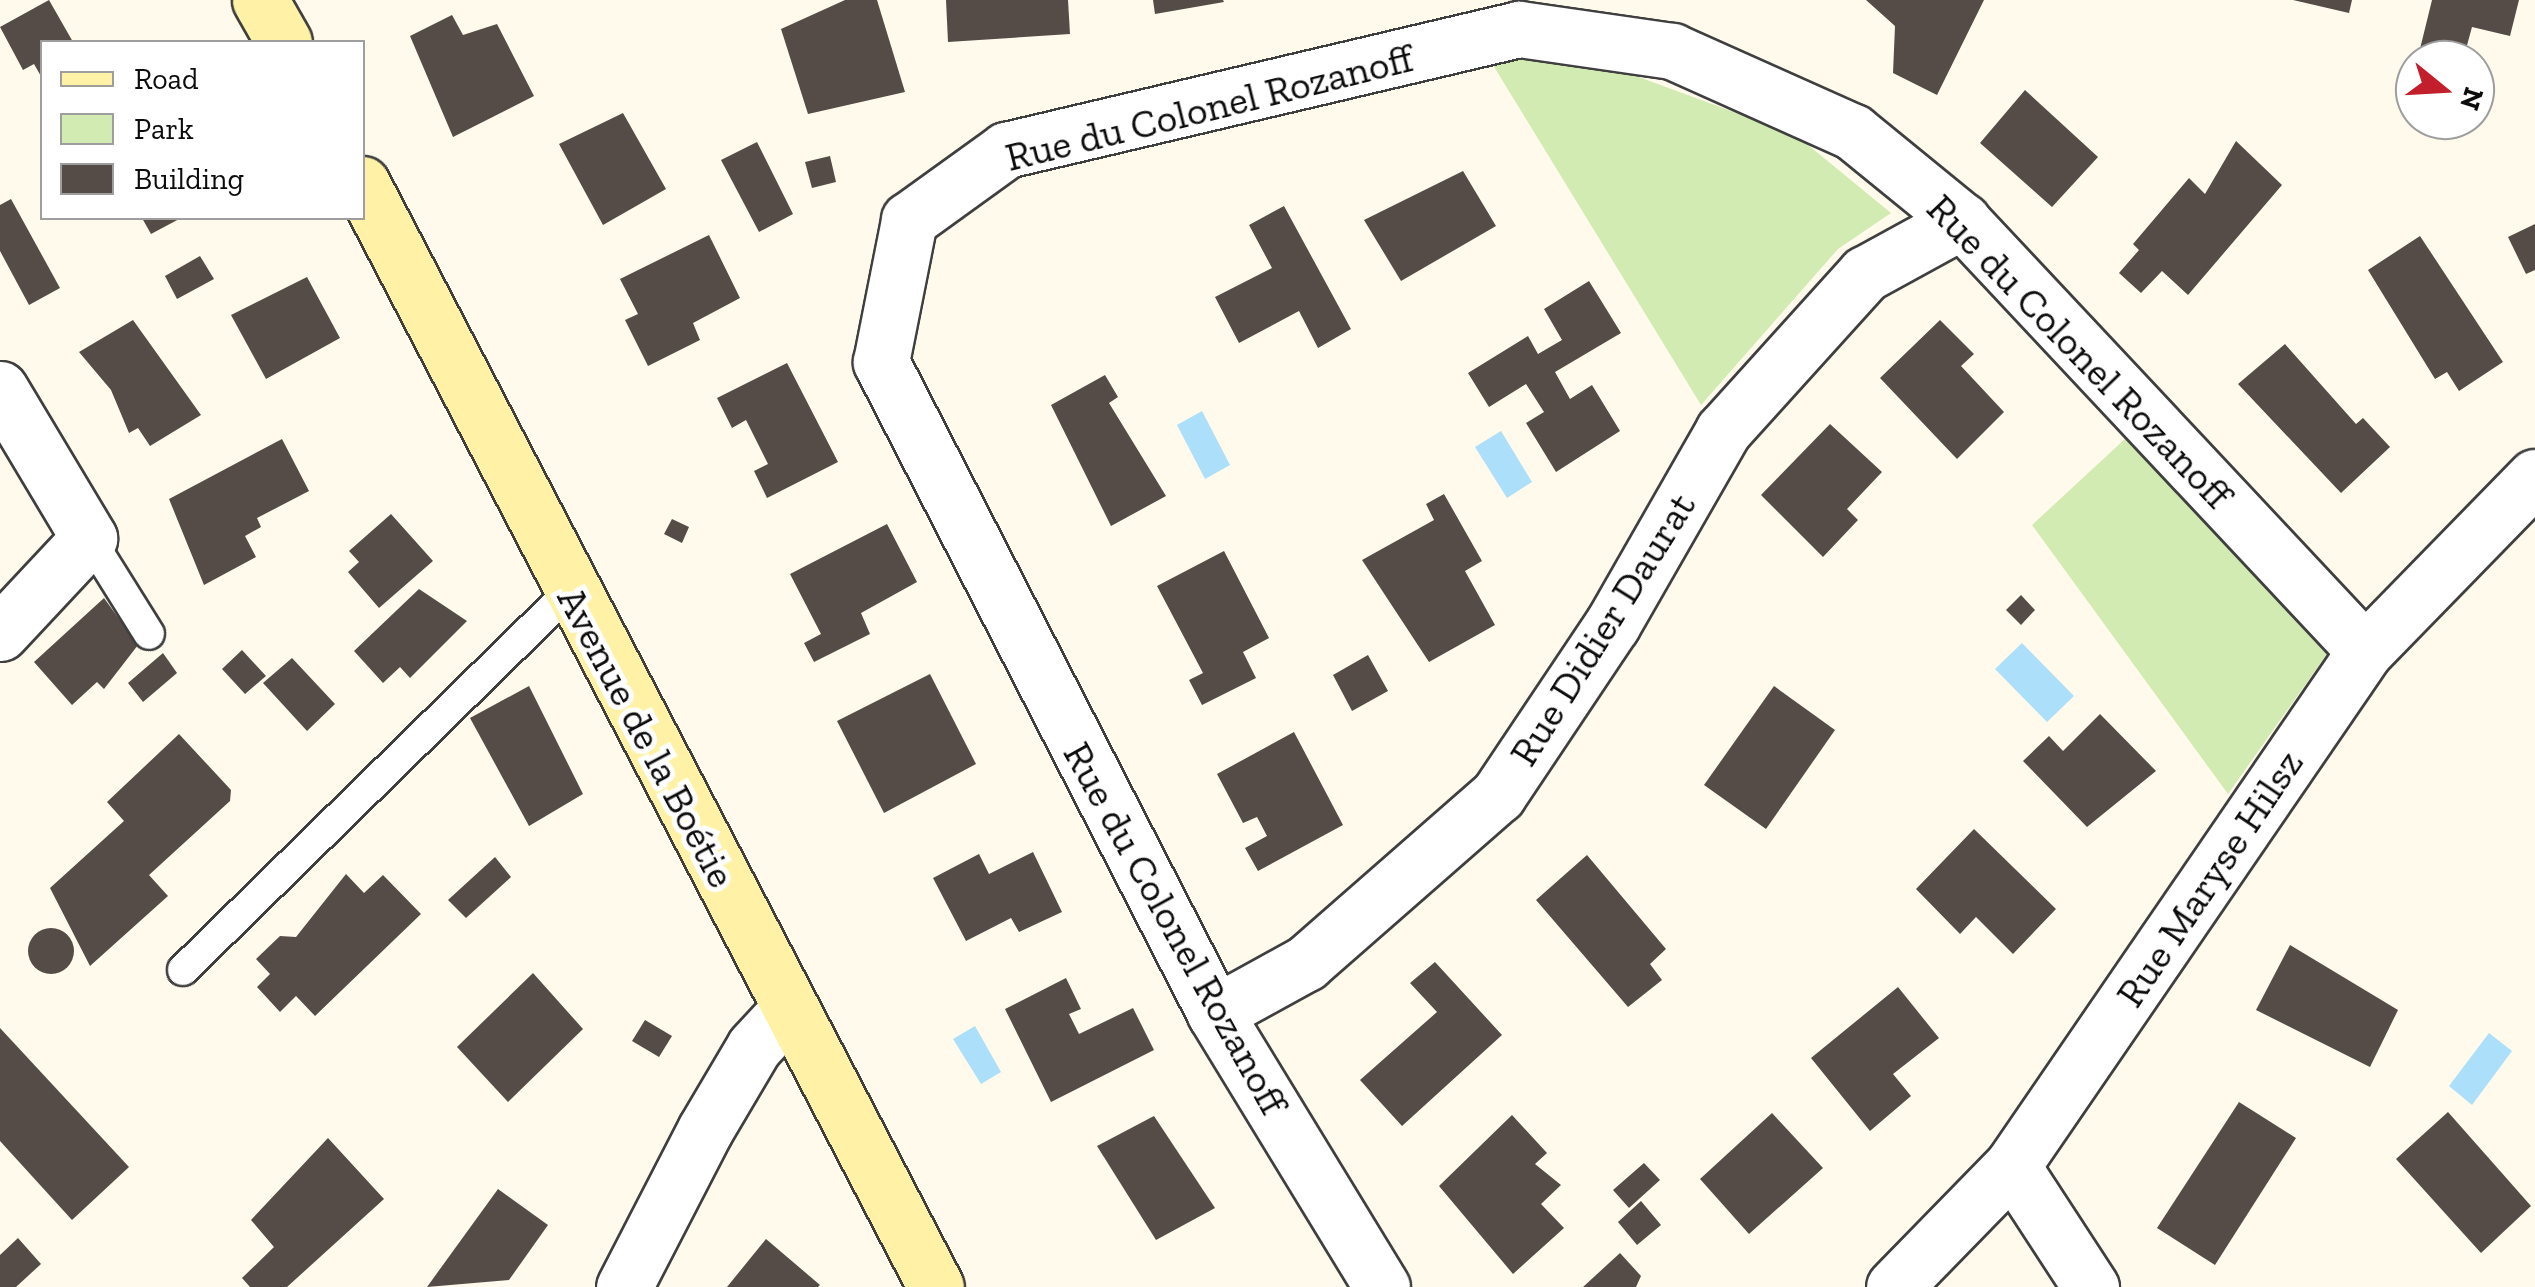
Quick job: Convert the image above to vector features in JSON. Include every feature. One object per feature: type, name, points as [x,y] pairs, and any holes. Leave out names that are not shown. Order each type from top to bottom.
[{"type":"main road","points":[[260,0],[283,40]]},
{"type":"main road","name":"Avenue de la Boétie","points":[[365,190],[570,591],[936,1287]]},
{"type":"street","name":"Rue du Colonel Rozanoff","points":[[1382,1287],[1215,1013],[881,362],[909,220],[1006,150],[1519,28],[1672,52],[1853,132],[1962,220],[2365,650]]},
{"type":"street","name":"Rue Didier Daurat","points":[[1215,1013],[1306,963],[1498,796],[1612,625],[1723,432],[1866,274],[1962,220]]},
{"type":"street","points":[[0,389],[89,538],[0,633]]},
{"type":"street","name":"Rue Maryse Hilsz","points":[[1894,1287],[2012,1166],[2365,650],[2535,478]]},
{"type":"street","points":[[624,1287],[704,1130],[754,1047],[790,1008]]},
{"type":"street","points":[[2012,1166],[2092,1287]]},
{"type":"lane","points":[[89,538],[149,634]]},
{"type":"lane","points":[[183,970],[570,591]]},
{"type":"green space","points":[[1485,52],[1636,76],[1796,135],[1891,213],[1838,249],[1701,405]]},
{"type":"green space","points":[[2126,438],[2329,651],[2228,794],[2032,525]]},
{"type":"water","points":[[1202,411],[1230,465],[1205,479],[1177,425]]},
{"type":"water","points":[[1501,431],[1532,482],[1507,498],[1475,447]]},
{"type":"water","points":[[2022,643],[2074,696],[2047,722],[1995,669]]},
{"type":"water","points":[[975,1026],[1001,1072],[981,1084],[953,1039]]},
{"type":"water","points":[[2489,1033],[2512,1051],[2472,1105],[2449,1086]]},
{"type":"building","points":[[49,0],[72,40],[40,40],[40,74],[34,64],[23,70],[0,27]]},
{"type":"building","points":[[845,0],[877,0],[905,92],[808,114],[781,29]]},
{"type":"building","points":[[946,0],[1068,0],[1070,34],[948,42]]},
{"type":"building","points":[[1153,0],[1223,0],[1224,2],[1155,14]]},
{"type":"building","points":[[1866,0],[1984,0],[1937,95],[1893,73],[1895,26]]},
{"type":"building","points":[[2293,0],[2352,0],[2349,13]]},
{"type":"building","points":[[2432,0],[2519,0],[2510,36],[2472,27],[2468,40],[2422,40]]},
{"type":"building","points":[[452,15],[463,35],[497,24],[534,96],[453,137],[410,36]]},
{"type":"building","points":[[2025,90],[2098,157],[2052,207],[1980,143]]},
{"type":"building","points":[[623,113],[666,189],[603,225],[559,144]]},
{"type":"building","points":[[2236,141],[2282,185],[2188,295],[2162,271],[2141,293],[2119,273],[2139,250],[2133,244],[2189,178],[2205,194]]},
{"type":"building","points":[[757,142],[793,214],[759,232],[721,160]]},
{"type":"building","points":[[830,156],[836,182],[812,188],[805,162]]},
{"type":"building","points":[[1463,171],[1496,226],[1401,281],[1364,220]]},
{"type":"building","points":[[11,199],[60,288],[29,305],[0,251],[0,205]]},
{"type":"building","points":[[1284,206],[1351,329],[1318,348],[1299,311],[1239,343],[1215,297],[1272,268],[1249,225]]},
{"type":"building","points":[[143,220],[177,220],[151,234]]},
{"type":"building","points":[[2535,224],[2535,270],[2526,274],[2508,237]]},
{"type":"building","points":[[709,235],[740,298],[693,323],[700,340],[648,366],[625,320],[638,314],[620,279]]},
{"type":"building","points":[[2420,236],[2503,362],[2459,391],[2447,372],[2435,379],[2368,270]]},
{"type":"building","points":[[200,256],[214,279],[177,299],[165,276]]},
{"type":"building","points":[[307,277],[340,338],[266,379],[231,315]]},
{"type":"building","points":[[1589,281],[1621,333],[1555,372],[1570,399],[1592,385],[1620,431],[1556,472],[1526,423],[1544,412],[1526,384],[1489,407],[1468,373],[1528,336],[1538,354],[1562,340],[1544,309]]},
{"type":"building","points":[[133,320],[201,415],[150,446],[138,428],[129,433],[111,390],[79,352]]},
{"type":"building","points":[[1940,320],[1974,354],[1961,366],[2004,412],[1957,459],[1880,378]]},
{"type":"building","points":[[2285,344],[2356,424],[2363,418],[2390,447],[2341,493],[2238,384]]},
{"type":"building","points":[[787,363],[838,462],[767,498],[754,471],[768,464],[746,420],[732,428],[717,398]]},
{"type":"building","points":[[1105,375],[1118,397],[1109,403],[1166,496],[1111,526],[1051,405]]},
{"type":"building","points":[[1830,424],[1882,472],[1847,509],[1858,520],[1823,557],[1761,495]]},
{"type":"building","points":[[282,439],[309,491],[257,518],[261,527],[245,536],[256,557],[204,585],[169,499]]},
{"type":"building","points":[[1444,494],[1482,561],[1465,571],[1495,625],[1429,662],[1362,560],[1434,520],[1426,504]]},
{"type":"building","points":[[391,514],[433,561],[379,608],[348,572],[359,562],[349,551]]},
{"type":"building","points":[[672,519],[689,527],[682,543],[664,534]]},
{"type":"building","points":[[887,524],[917,582],[861,613],[870,634],[814,662],[804,643],[821,634],[790,574]]},
{"type":"building","points":[[1224,551],[1269,638],[1243,652],[1256,678],[1202,705],[1189,680],[1203,673],[1157,586]]},
{"type":"building","points":[[419,589],[467,621],[410,678],[400,667],[383,683],[354,651]]},
{"type":"building","points":[[2021,595],[2035,610],[2021,625],[2006,610]]},
{"type":"building","points":[[104,598],[138,645],[104,689],[97,682],[72,705],[34,662]]},
{"type":"building","points":[[242,650],[266,676],[245,694],[222,669]]},
{"type":"building","points":[[163,653],[177,673],[143,702],[128,683]]},
{"type":"building","points":[[1368,655],[1388,691],[1352,711],[1333,675]]},
{"type":"building","points":[[292,658],[335,704],[307,731],[263,683]]},
{"type":"building","points":[[930,674],[976,764],[884,813],[837,721]]},
{"type":"building","points":[[529,686],[583,794],[529,826],[470,718]]},
{"type":"building","points":[[1774,686],[1835,730],[1766,829],[1704,785]]},
{"type":"building","points":[[2100,714],[2156,771],[2087,827],[2023,761],[2049,736],[2063,751]]},
{"type":"building","points":[[1294,732],[1343,825],[1258,871],[1245,848],[1267,836],[1257,817],[1243,823],[1217,774]]},
{"type":"building","points":[[179,734],[231,790],[230,801],[149,875],[168,896],[90,966],[50,888],[124,821],[107,802]]},
{"type":"building","points":[[1974,829],[2056,909],[2013,954],[1976,917],[1960,934],[1916,889]]},
{"type":"building","points":[[1033,852],[1062,912],[1019,932],[1011,918],[966,941],[933,878],[979,854],[989,874]]},
{"type":"building","points":[[1587,855],[1666,949],[1650,964],[1662,980],[1628,1007],[1536,900]]},
{"type":"building","points":[[495,857],[511,877],[466,918],[448,900]]},
{"type":"building","points":[[346,874],[364,893],[383,875],[421,914],[315,1016],[296,996],[280,1012],[257,987],[270,974],[256,959],[280,936],[296,937]]},
{"type":"building","points":[[51,928],[67,935],[74,951],[67,967],[51,974],[35,967],[28,951],[35,935]]},
{"type":"building","points":[[2290,945],[2398,1010],[2370,1067],[2256,1010]]},
{"type":"building","points":[[1435,962],[1502,1035],[1402,1126],[1360,1080],[1437,1012],[1410,983]]},
{"type":"building","points":[[533,973],[583,1029],[508,1102],[457,1047]]},
{"type":"building","points":[[1066,978],[1081,1009],[1069,1014],[1079,1034],[1133,1008],[1154,1050],[1051,1102],[1005,1009]]},
{"type":"building","points":[[1898,987],[1939,1038],[1893,1074],[1911,1096],[1870,1131],[1811,1058]]},
{"type":"building","points":[[645,1020],[672,1036],[659,1057],[632,1041]]},
{"type":"building","points":[[0,1028],[129,1167],[72,1220],[0,1141]]},
{"type":"building","points":[[2239,1102],[2296,1138],[2215,1265],[2157,1228]]},
{"type":"building","points":[[2448,1112],[2531,1206],[2481,1253],[2396,1159]]},
{"type":"building","points":[[1772,1113],[1823,1168],[1749,1234],[1700,1179]]},
{"type":"building","points":[[1512,1115],[1547,1153],[1535,1164],[1561,1185],[1541,1204],[1564,1228],[1513,1274],[1439,1186]]},
{"type":"building","points":[[1154,1116],[1215,1208],[1156,1240],[1097,1146]]},
{"type":"building","points":[[328,1138],[384,1199],[287,1287],[250,1287],[242,1278],[274,1247],[251,1220]]},
{"type":"building","points":[[1644,1163],[1660,1180],[1629,1208],[1613,1190]]},
{"type":"building","points":[[498,1189],[548,1225],[509,1280],[427,1287]]},
{"type":"building","points":[[1641,1201],[1661,1225],[1637,1245],[1618,1222]]},
{"type":"building","points":[[18,1238],[41,1264],[16,1287],[0,1287],[0,1255]]},
{"type":"building","points":[[766,1239],[820,1285],[727,1287]]},
{"type":"building","points":[[1620,1253],[1641,1276],[1636,1287],[1583,1287]]}]
